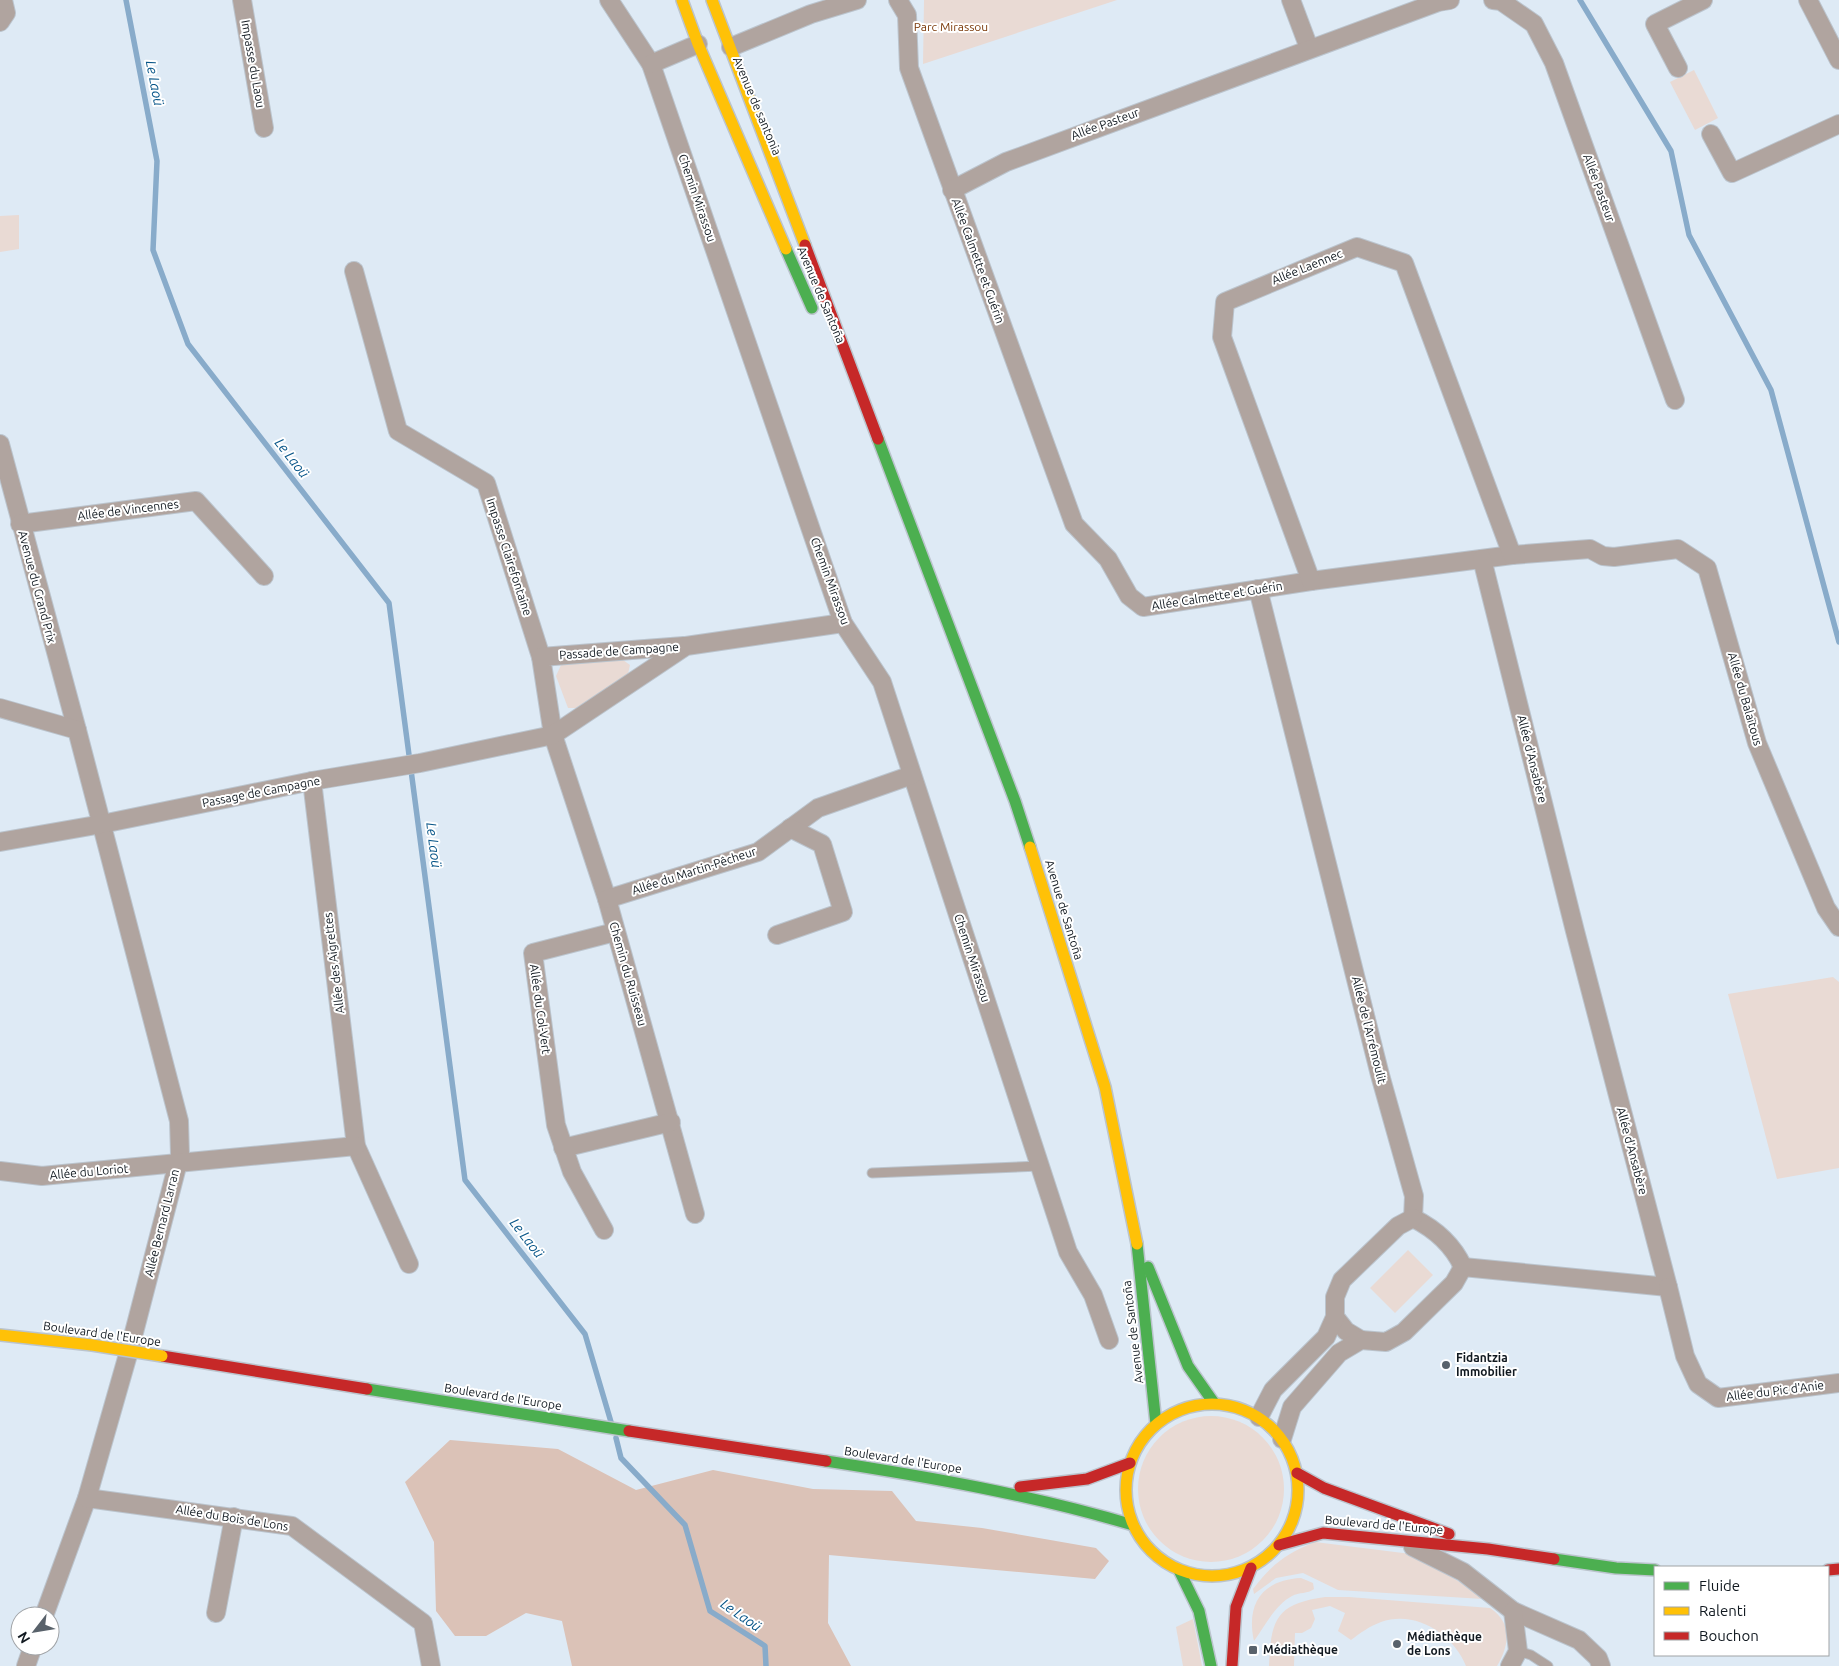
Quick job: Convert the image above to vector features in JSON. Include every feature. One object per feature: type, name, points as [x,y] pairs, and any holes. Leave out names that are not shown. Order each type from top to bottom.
[{"type":"main road","name":"Avenue de Santoña","points":[[682,0],[702,43],[816,317]]},
{"type":"main road","name":"Avenue de Santoña","points":[[712,0],[937,600],[1015,801],[1102,1078],[1136,1237],[1156,1424]]},
{"type":"main road","name":"Avenue de santonia","points":[[726,69],[751,134],[797,223]]},
{"type":"main road","name":"Avenue de Santoña","points":[[847,390],[937,600]]},
{"type":"main road","name":"Avenue de Santoña","points":[[1136,1237],[1188,1366],[1214,1403]]},
{"type":"main road","name":"Boulevard de l'Europe","points":[[0,1335],[92,1345],[1001,1489],[1088,1510],[1134,1525]]},
{"type":"main road","points":[[1214,1403],[1230,1405],[1259,1417],[1282,1439],[1291,1455],[1297,1473],[1299,1492],[1296,1511],[1290,1529],[1279,1545],[1266,1558],[1251,1568],[1227,1575],[1203,1576],[1179,1570],[1152,1552],[1134,1525],[1126,1495],[1130,1464],[1136,1449],[1156,1424],[1183,1408],[1214,1403]]},
{"type":"main road","name":"Boulevard de l'Europe","points":[[1001,1489],[1087,1480],[1130,1464]]},
{"type":"main road","name":"Boulevard de l'Europe","points":[[1297,1473],[1324,1488],[1488,1549]]},
{"type":"main road","name":"Boulevard de l'Europe","points":[[1279,1545],[1323,1532],[1488,1549],[1616,1568],[1654,1570]]},
{"type":"main road","points":[[1232,1666],[1236,1607],[1251,1568]]},
{"type":"main road","points":[[1179,1570],[1199,1611],[1211,1666]]},
{"type":"street","points":[[0,22],[6,14],[3,0]]},
{"type":"street","name":"Impasse du Laou","points":[[242,0],[264,128]]},
{"type":"street","name":"Chemin Mirassou","points":[[609,0],[651,64],[843,623],[882,682],[1068,1252],[1093,1294],[1109,1340]]},
{"type":"street","points":[[731,47],[811,14],[857,0]]},
{"type":"street","points":[[898,0],[907,15],[909,68],[952,190]]},
{"type":"street","points":[[1291,0],[1309,48]]},
{"type":"street","name":"Allée Pasteur","points":[[952,190],[1006,162],[1309,48],[1438,2],[1450,0]]},
{"type":"street","name":"Allée Pasteur","points":[[1493,0],[1501,1],[1534,24],[1554,63],[1675,400]]},
{"type":"street","points":[[1678,68],[1655,24],[1703,0]]},
{"type":"street","points":[[1808,0],[1839,60]]},
{"type":"street","points":[[651,64],[702,43]]},
{"type":"street","points":[[1711,134],[1732,173],[1839,124]]},
{"type":"street","name":"Allée Calmette et Guérin","points":[[952,190],[1074,524],[1108,559],[1129,596],[1142,607],[1312,581],[1512,555],[1590,549],[1603,556]]},
{"type":"street","name":"Allée Laennec","points":[[1312,581],[1222,337],[1224,302],[1357,247],[1404,263],[1512,555]]},
{"type":"street","name":"Impasse Clairefontaine","points":[[354,271],[398,431],[486,483],[541,657]]},
{"type":"street","name":"Avenue du Grand Prix","points":[[2,455],[102,824]]},
{"type":"street","name":"Allée de Vincennes","points":[[20,524],[196,501],[264,576]]},
{"type":"street","name":"Allée du Balaïtous","points":[[1603,556],[1614,557],[1678,549],[1707,568],[1757,743],[1826,908],[1839,927]]},
{"type":"street","name":"Allée d'Ansabère","points":[[1482,559],[1575,931],[1668,1287]]},
{"type":"street","name":"Allée de l'Arrémoulit","points":[[1258,589],[1380,1075],[1414,1196],[1413,1218]]},
{"type":"street","name":"Passade de Campagne","points":[[553,735],[541,657],[686,646],[843,623]]},
{"type":"street","name":"Passade de Campagne","points":[[420,763],[553,735],[686,646]]},
{"type":"street","points":[[0,708],[77,730]]},
{"type":"street","name":"Chemin du Ruisseau","points":[[553,735],[607,899],[671,1122],[695,1214]]},
{"type":"street","name":"Passage de Campagne","points":[[0,842],[102,824],[312,781],[420,763]]},
{"type":"street","name":"Allée du Martin-Pêcheur","points":[[607,899],[758,852],[818,808],[912,775]]},
{"type":"street","name":"Allée des Aigrettes","points":[[312,781],[356,1146],[409,1264]]},
{"type":"street","name":"Allée Bernard Larran","points":[[48,1606],[87,1498],[131,1344],[180,1155],[179,1121],[102,824]]},
{"type":"street","points":[[777,935],[843,912],[822,844],[790,828]]},
{"type":"street","name":"Allée du Col-Vert","points":[[604,1230],[572,1172],[556,1125],[533,952],[615,932]]},
{"type":"street","points":[[563,1148],[671,1122]]},
{"type":"street","points":[[177,1164],[356,1146]]},
{"type":"street","name":"Allée du Loriot","points":[[0,1171],[42,1176],[177,1164]]},
{"type":"street","points":[[1259,1417],[1273,1390],[1326,1337],[1335,1317],[1335,1297],[1342,1280],[1398,1226],[1413,1218],[1429,1226],[1456,1252],[1464,1267]]},
{"type":"street","points":[[1464,1267],[1668,1287]]},
{"type":"street","points":[[1335,1317],[1346,1332],[1360,1340],[1386,1342],[1404,1332],[1454,1283],[1464,1267]]},
{"type":"street","name":"Allée du Pic d'Anie","points":[[1668,1287],[1688,1363],[1698,1384],[1718,1398],[1839,1383]]},
{"type":"street","points":[[1282,1439],[1292,1407],[1339,1353],[1360,1340]]},
{"type":"street","name":"Allée du Bois de Lons","points":[[87,1498],[292,1526],[422,1623],[431,1666]]},
{"type":"street","points":[[216,1613],[234,1517]]},
{"type":"street","points":[[1397,1539],[1463,1572],[1513,1611],[1579,1640],[1598,1658],[1601,1666]]},
{"type":"street","points":[[1513,1611],[1514,1658]]},
{"type":"lane","points":[[872,1173],[1040,1166]]},
{"type":"lane","points":[[1514,1658],[1548,1666]]},
{"type":"green space","name":"Parc Mirassou","points":[[924,0],[1117,0],[923,64]]},
{"type":"green space","points":[[1694,70],[1718,118],[1695,130],[1670,82]]},
{"type":"green space","points":[[19,215],[19,249],[0,252],[0,216]]},
{"type":"green space","points":[[623,660],[630,665],[628,674],[576,708],[568,708],[556,676],[561,665]]},
{"type":"green space","points":[[1833,977],[1839,982],[1839,1168],[1777,1179],[1728,994]]},
{"type":"green space","points":[[1408,1250],[1433,1275],[1395,1313],[1370,1288]]},
{"type":"green space","points":[[1211,1416],[1239,1422],[1263,1437],[1278,1461],[1284,1489],[1278,1517],[1263,1541],[1239,1556],[1211,1562],[1183,1556],[1159,1541],[1144,1517],[1138,1489],[1144,1461],[1159,1437],[1183,1422]]},
{"type":"green space","points":[[1315,1542],[1411,1554],[1458,1581],[1483,1599],[1338,1590],[1303,1573],[1276,1578],[1254,1594],[1253,1589],[1267,1572],[1281,1560]]},
{"type":"green space","points":[[1301,1578],[1313,1583],[1314,1589],[1295,1595],[1280,1605],[1254,1641],[1252,1616],[1260,1597],[1266,1589],[1276,1584]]},
{"type":"green space","points":[[1325,1597],[1349,1597],[1490,1608],[1497,1614],[1505,1628],[1507,1635],[1504,1651],[1497,1666],[1466,1666],[1460,1654],[1443,1635],[1420,1622],[1407,1619],[1381,1622],[1351,1640],[1338,1631],[1345,1613],[1330,1606],[1312,1610],[1315,1619],[1311,1628],[1302,1633],[1295,1633],[1294,1666],[1269,1666],[1272,1636],[1279,1616],[1296,1604]]},
{"type":"green space","points":[[1193,1619],[1202,1666],[1183,1666],[1176,1627]]},
{"type":"shaded area","points":[[450,1440],[558,1449],[636,1490],[713,1470],[813,1489],[892,1491],[916,1521],[982,1528],[1096,1548],[1109,1561],[1095,1579],[829,1555],[828,1623],[851,1666],[572,1666],[562,1621],[526,1613],[486,1636],[455,1636],[436,1611],[434,1542],[405,1482]]},
{"type":"waterway","name":"Le Laoü","points":[[126,0],[157,161],[153,250],[188,344],[389,603],[465,1180],[585,1334],[611,1422]]},
{"type":"waterway","points":[[1580,0],[1671,151],[1689,235],[1771,390],[1839,642]]},
{"type":"waterway","name":"Le Laoü","points":[[616,1438],[621,1458],[685,1525],[710,1611],[765,1646],[766,1666]]},
{"type":"traffic: fast","points":[[786,249],[812,308]]},
{"type":"traffic: fast","points":[[878,439],[1015,801],[1030,847]]},
{"type":"traffic: fast","points":[[1137,1244],[1156,1424]]},
{"type":"traffic: fast","points":[[1148,1267],[1188,1366],[1214,1403]]},
{"type":"traffic: fast","points":[[367,1389],[629,1431]]},
{"type":"traffic: fast","points":[[826,1461],[981,1488],[1095,1514],[1133,1525]]},
{"type":"traffic: fast","points":[[1554,1559],[1616,1568],[1654,1570]]},
{"type":"traffic: fast","points":[[1179,1570],[1199,1611],[1211,1666]]},
{"type":"traffic: slow","points":[[682,0],[698,44],[786,249]]},
{"type":"traffic: slow","points":[[712,0],[805,245]]},
{"type":"traffic: slow","points":[[1030,847],[1105,1087],[1137,1244]]},
{"type":"traffic: slow","points":[[0,1335],[92,1345]]},
{"type":"traffic: slow","points":[[92,1345],[162,1356]]},
{"type":"traffic: slow","points":[[1220,1404],[1237,1407],[1253,1414],[1267,1423],[1279,1435],[1295,1465],[1298,1490],[1297,1507],[1292,1523],[1279,1545],[1267,1557],[1237,1573],[1204,1576],[1187,1573],[1171,1566],[1157,1557],[1145,1545],[1129,1515],[1126,1482],[1129,1465],[1136,1449],[1145,1435],[1157,1423],[1187,1407],[1220,1404]]},
{"type":"traffic: jam","points":[[805,245],[878,439]]},
{"type":"traffic: jam","points":[[162,1356],[367,1389]]},
{"type":"traffic: jam","points":[[629,1431],[826,1461]]},
{"type":"traffic: jam","points":[[1020,1487],[1087,1479],[1130,1463]]},
{"type":"traffic: jam","points":[[1297,1473],[1324,1488],[1449,1534]]},
{"type":"traffic: jam","points":[[1279,1545],[1323,1533],[1488,1549],[1554,1559]]},
{"type":"traffic: jam","points":[[1232,1666],[1236,1607],[1251,1568]]},
{"type":"traffic: jam","points":[[1829,1570],[1839,1569]]},
{"type":"place","name":"Fidantzia Immobilier","points":[[1446,1365]]},
{"type":"place","name":"Médiathèque de Lons","points":[[1397,1644]]},
{"type":"place","name":"Médiathèque","points":[[1253,1650]]}]
